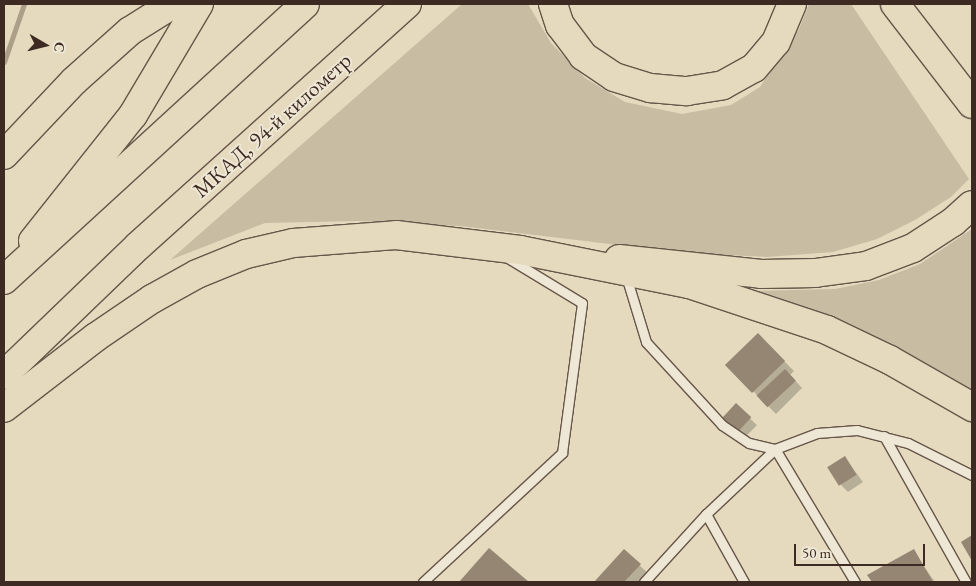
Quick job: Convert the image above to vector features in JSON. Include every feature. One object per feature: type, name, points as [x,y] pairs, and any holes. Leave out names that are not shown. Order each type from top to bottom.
[{"type":"main road","points":[[4,155],[74,81],[123,37],[173,4]]},
{"type":"main road","points":[[4,275],[82,183],[134,114],[200,4]]},
{"type":"main road","points":[[4,280],[305,4]]},
{"type":"main road","name":"МКАД, 94-й километр","points":[[4,375],[138,246],[407,4]]},
{"type":"main road","points":[[553,4],[560,26],[583,56],[614,77],[650,88],[687,92],[723,85],[754,68],[776,42],[792,4]]},
{"type":"main road","points":[[895,4],[972,104]]},
{"type":"main road","points":[[4,408],[152,299],[197,274],[246,254],[294,242],[396,235],[630,265],[761,274],[815,274],[866,266],[913,248],[953,222],[972,205]]},
{"type":"main road","points":[[630,265],[827,330],[890,360],[972,407]]},
{"type":"lane","points":[[423,582],[562,453],[582,303],[492,248]]},
{"type":"lane","points":[[630,265],[646,342],[722,425],[749,443],[775,449],[855,582]]},
{"type":"lane","points":[[644,582],[706,514],[775,449],[806,436],[837,430],[884,436],[928,451],[972,474]]},
{"type":"lane","points":[[884,436],[966,582]]},
{"type":"lane","points":[[706,514],[744,582]]},
{"type":"shaded area","points":[[462,4],[528,4],[551,43],[585,78],[625,102],[682,114],[731,105],[760,87],[799,29],[809,4],[851,4],[969,179],[951,197],[915,220],[877,239],[833,252],[767,257],[684,253],[460,226],[359,221],[265,223],[170,260]]},
{"type":"shaded area","points":[[972,229],[972,397],[756,291],[835,289],[879,280],[920,264]]},
{"type":"building","points":[[758,333],[785,361],[752,393],[725,365]]},
{"type":"building","points":[[785,369],[796,381],[767,407],[756,396]]},
{"type":"building","points":[[736,403],[751,417],[738,432],[722,418]]},
{"type":"building","points":[[845,456],[857,475],[839,486],[827,467]]},
{"type":"building","points":[[972,535],[972,561],[961,542]]},
{"type":"building","points":[[489,548],[529,582],[459,582]]},
{"type":"building","points":[[624,549],[641,564],[624,582],[594,582]]},
{"type":"building","points":[[914,549],[933,582],[872,582],[867,575]]},
{"type":"waterway","points":[[4,62],[24,4]]}]
